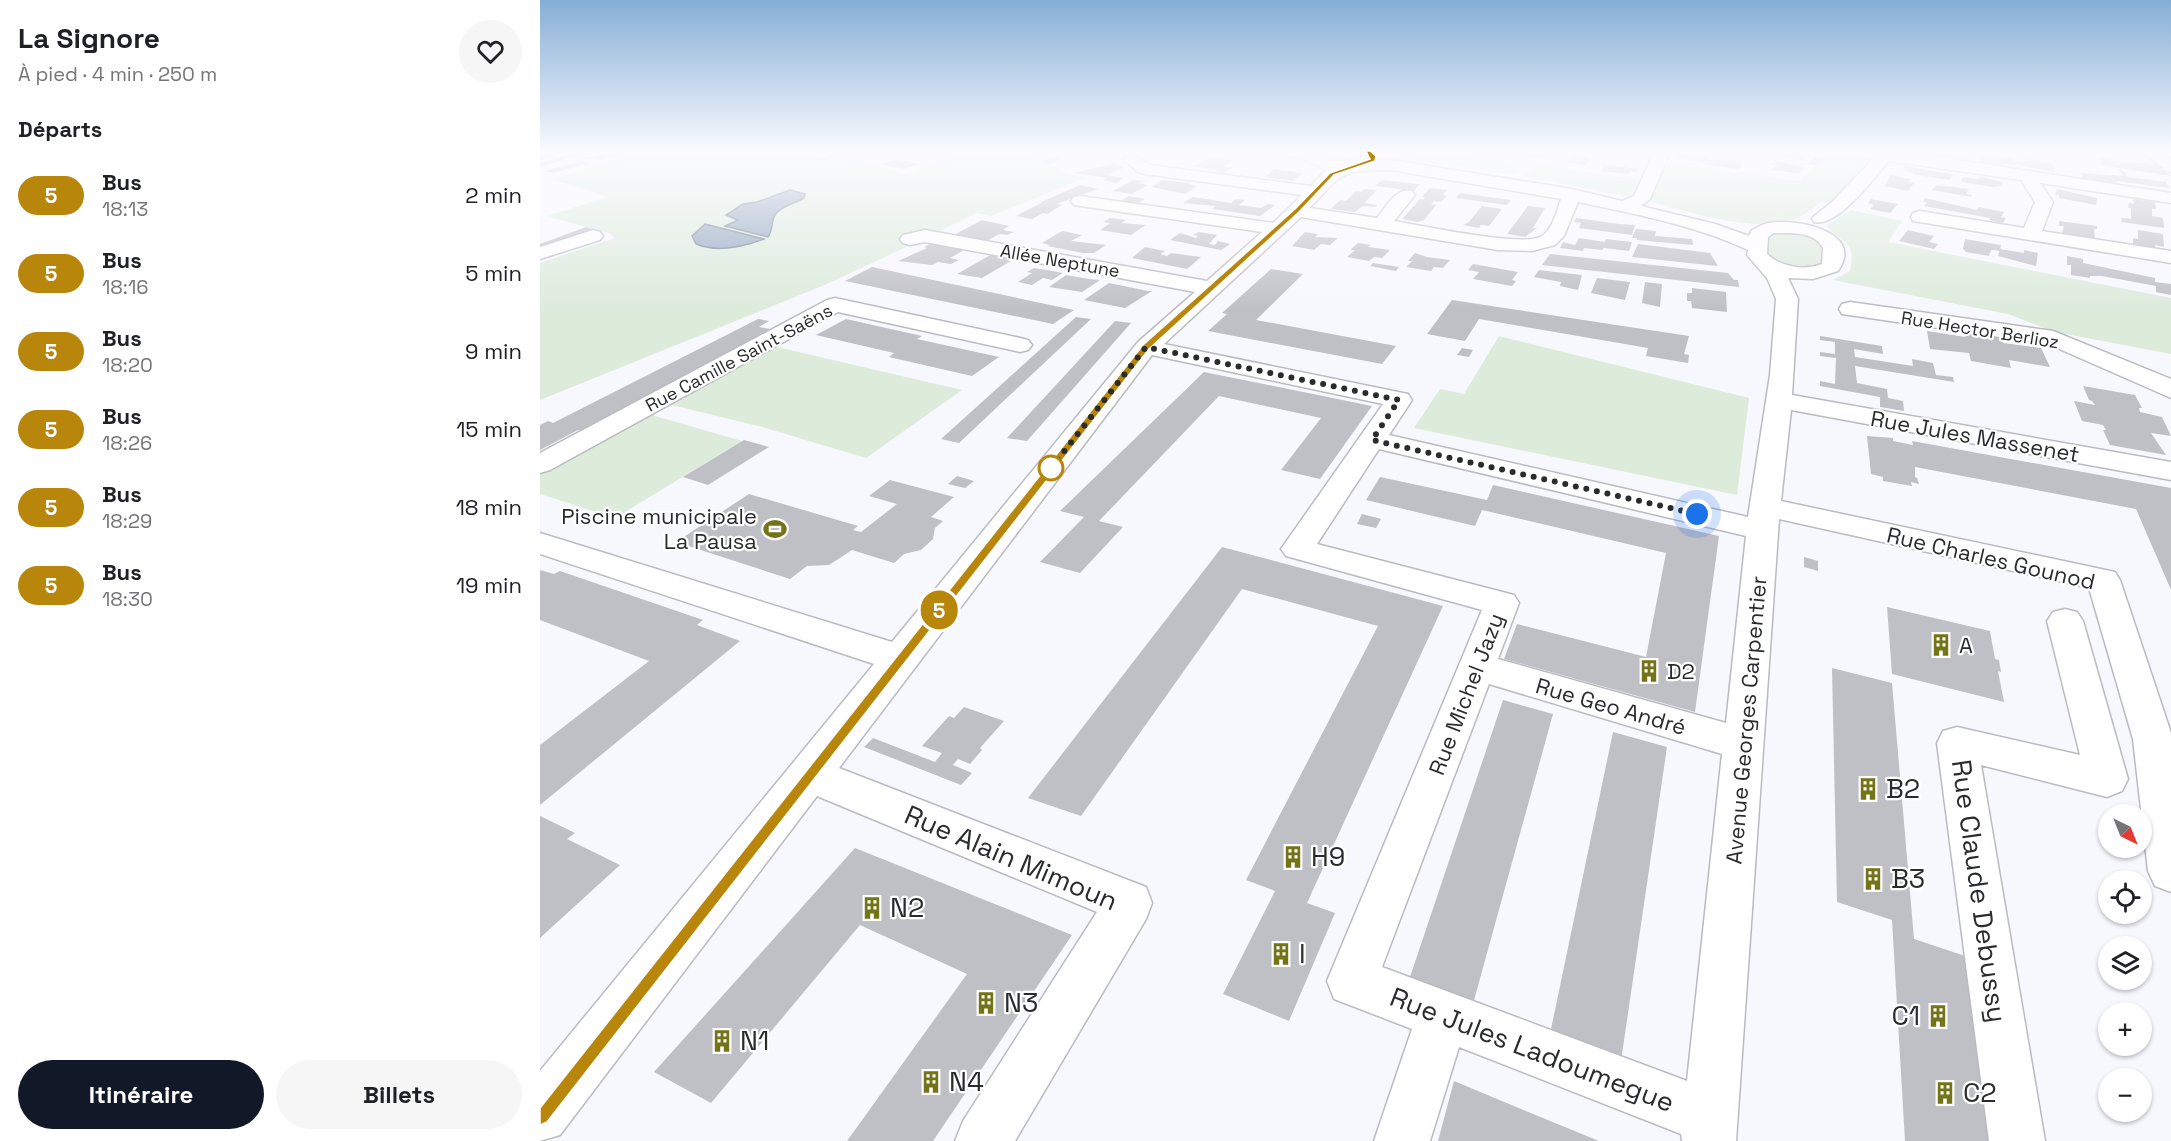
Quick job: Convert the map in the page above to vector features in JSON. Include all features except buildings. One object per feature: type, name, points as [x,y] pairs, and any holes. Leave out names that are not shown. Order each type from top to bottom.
[{"type":"street","points":[[540,1115],[1146,347],[1298,205]]},
{"type":"street","points":[[1361,205],[1381,225],[1498,244],[1532,245],[1548,241],[1557,232],[1568,205]]},
{"type":"street","points":[[1381,225],[1397,205]]},
{"type":"street","points":[[1618,205],[1740,238],[1763,247],[1790,271],[1816,273]]},
{"type":"street","points":[[1625,207],[1629,205]]},
{"type":"street","points":[[1822,227],[1839,205]]},
{"type":"street","points":[[2031,234],[2043,205]]},
{"type":"street","points":[[1920,217],[2171,258]]},
{"type":"street","points":[[1763,247],[1790,227],[1822,227]]},
{"type":"street","points":[[1763,247],[1787,299],[1804,278],[1826,270],[1833,262],[1833,245],[1822,227]]},
{"type":"street","points":[[540,253],[593,236]]},
{"type":"street","name":"Allée Neptune","points":[[910,239],[925,236],[1210,288]]},
{"type":"street","name":"Avenue Georges Carpentier","points":[[1710,1130],[1763,518],[1779,400],[1787,299]]},
{"type":"street","name":"Rue Camille Saint-Saëns","points":[[540,464],[835,305],[1020,345]]},
{"type":"street","name":"Rue Hector Berlioz","points":[[1850,309],[2053,338],[2169,387],[2171,390]]},
{"type":"street","points":[[1146,347],[1399,400],[1372,440],[1763,518]]},
{"type":"street","name":"Rue Jules Massenet","points":[[1779,400],[2171,471]]},
{"type":"street","name":"Rue Michel Jazy","points":[[1352,981],[1502,603],[1297,549],[1372,440]]},
{"type":"street","name":"Rue Charles Gounod","points":[[1763,518],[2103,580],[2153,740],[2171,871]]},
{"type":"street","points":[[540,543],[900,659]]},
{"type":"street","name":"Rue Claude Debussy","points":[[2017,1141],[1957,743],[2107,779],[2065,621]]},
{"type":"street","name":"Rue Geo André","points":[[1477,667],[1744,744]]},
{"type":"street","name":"Rue Alain Mimoun","points":[[809,774],[1129,903],[983,1141]]},
{"type":"street","name":"Rue Jules Ladoumegue","points":[[1352,981],[1710,1130]]},
{"type":"street","points":[[1402,1141],[1442,1017]]},
{"type":"green space","points":[[582,205],[1018,205],[991,216],[977,213],[935,233],[919,230],[904,237],[919,241],[827,284],[540,400],[540,263],[615,238],[609,233],[546,216]]},
{"type":"green space","points":[[1663,205],[1817,205],[1793,220],[1776,223],[1738,222]]},
{"type":"green space","points":[[1851,210],[1902,221],[1888,242],[2171,298],[2171,354],[2055,332],[2008,314],[1833,280],[1850,271],[1851,253],[1847,244],[1826,226]]},
{"type":"green space","points":[[1788,229],[1824,241],[1824,266],[1796,270],[1764,259],[1763,234]]},
{"type":"green space","points":[[1499,336],[1749,398],[1737,495],[1414,428],[1440,389],[1464,394]]},
{"type":"green space","points":[[777,347],[962,390],[866,458],[762,427],[668,404]]},
{"type":"green space","points":[[648,414],[742,441],[615,518],[540,494],[540,472]]},
{"type":"water","points":[[741,205],[789,205],[776,214],[768,237],[725,226],[738,220],[726,215]]},
{"type":"water","points":[[705,224],[764,239],[730,248],[704,247],[696,244],[692,236]]},
{"type":"bus line","name":"5","points":[[540,1115],[1146,347],[1303,205]]},
{"type":"place","name":"Piscine municipale La Pausa","points":[[775,529]]},
{"type":"place","name":"A","points":[[1941,645]]},
{"type":"place","name":"D2","points":[[1649,671]]},
{"type":"place","name":"B2","points":[[1868,789]]},
{"type":"place","name":"H9","points":[[1293,857]]},
{"type":"place","name":"B3","points":[[1873,879]]},
{"type":"place","name":"N2","points":[[872,908]]},
{"type":"place","name":"I","points":[[1281,954]]},
{"type":"place","name":"N3","points":[[986,1003]]},
{"type":"place","name":"C1","points":[[1938,1016]]},
{"type":"place","name":"N1","points":[[722,1041]]},
{"type":"place","name":"N4","points":[[931,1082]]},
{"type":"place","name":"C2","points":[[1945,1093]]},
{"type":"route","points":[[1051,468],[1146,347],[1399,400],[1372,440],[1697,514]]}]
